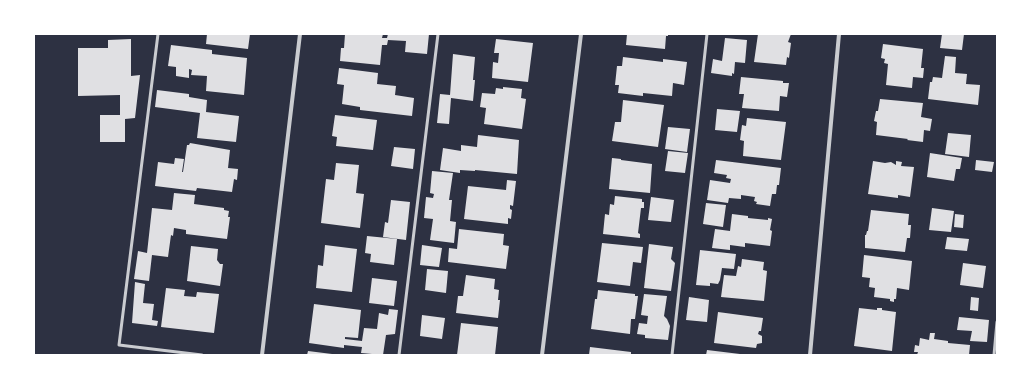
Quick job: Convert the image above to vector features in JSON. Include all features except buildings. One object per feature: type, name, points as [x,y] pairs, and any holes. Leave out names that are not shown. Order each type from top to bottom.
[{"type":"street","points":[[262,355],[300,34]]},
{"type":"street","points":[[542,355],[581,34]]},
{"type":"street","points":[[810,355],[839,34]]},
{"type":"lane","points":[[158,34],[119,345],[202,355]]},
{"type":"lane","points":[[399,355],[438,34]]},
{"type":"lane","points":[[672,355],[707,34]]},
{"type":"lane","points":[[994,355],[997,322]]}]
